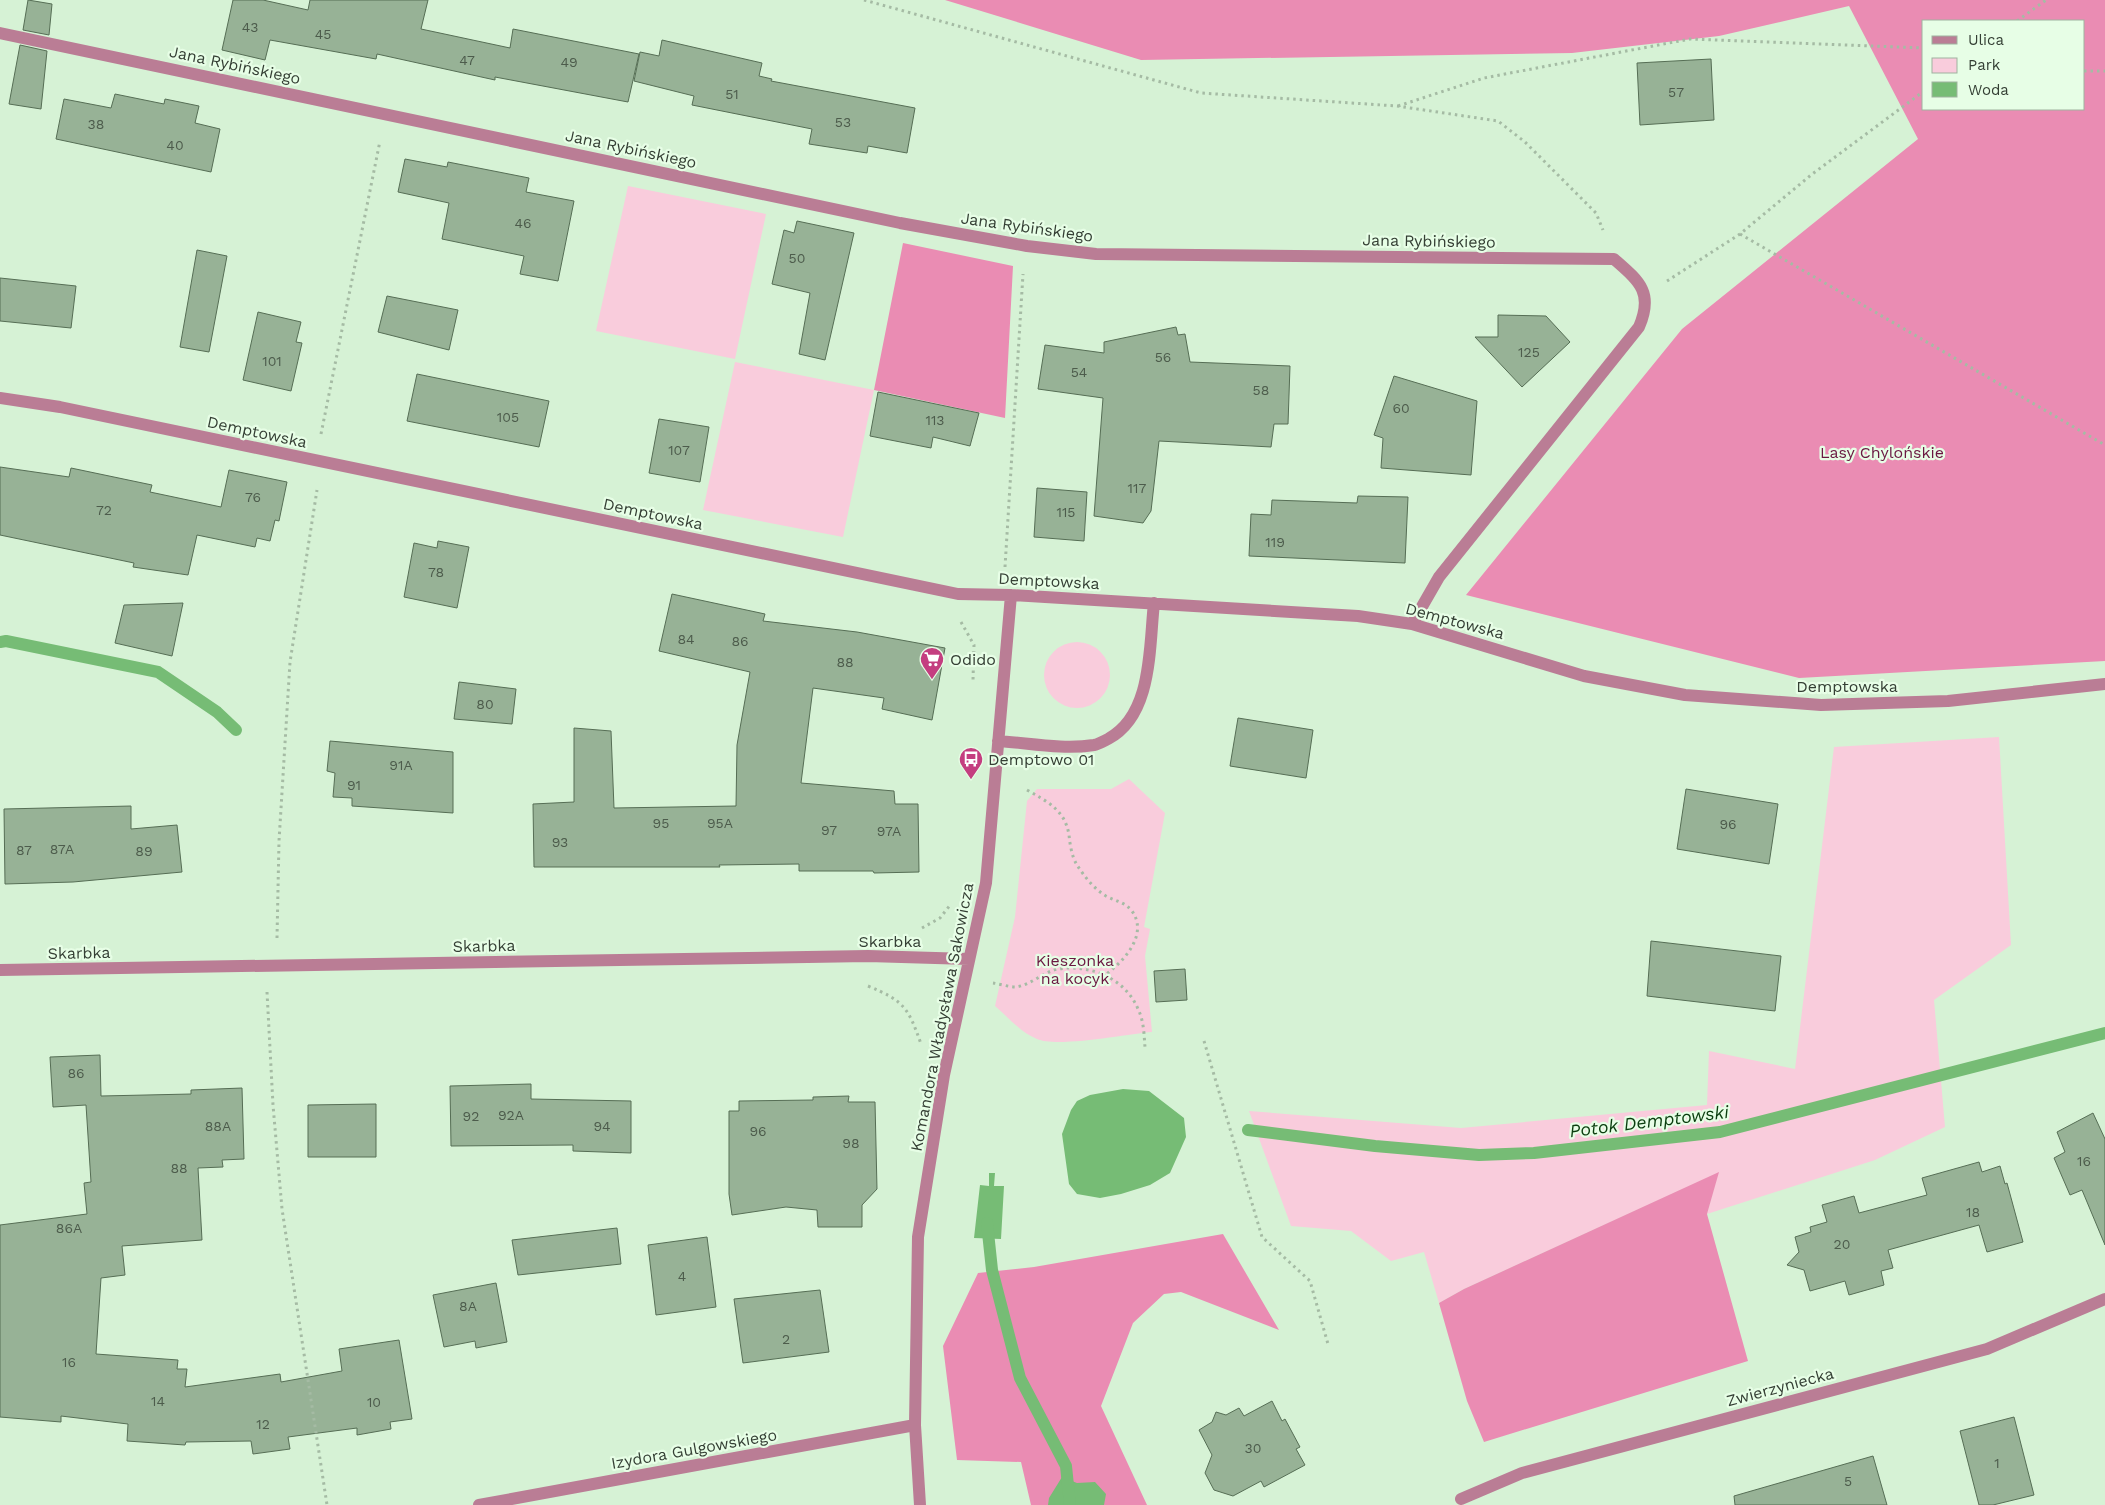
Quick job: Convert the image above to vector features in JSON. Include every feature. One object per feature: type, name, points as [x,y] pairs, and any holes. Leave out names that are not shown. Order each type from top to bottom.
[{"type":"street","name":"Jana Rybińskiego","points":[[0,34],[891,221],[1027,246],[1096,254],[1614,259]]},
{"type":"street","points":[[1412,624],[1439,577],[1639,327],[1646,311],[1645,295],[1638,280],[1614,259]]},
{"type":"street","name":"Demptowska","points":[[0,398],[60,407],[951,593],[1358,616],[1412,624],[1584,676],[1685,695],[1821,705],[1948,701],[2105,684]]},
{"type":"street","name":"Komandora Władysława Sakowicza","points":[[920,1505],[914,1425],[918,1237],[944,1075],[986,882],[1011,595]]},
{"type":"street","points":[[998,741],[1067,746],[1096,745],[1118,734],[1136,714],[1144,690],[1154,603]]},
{"type":"street","name":"Skarbka","points":[[0,970],[868,956],[969,959]]},
{"type":"street","name":"Zwierzyniecka","points":[[1461,1503],[1522,1473],[1987,1349],[2105,1299]]},
{"type":"street","name":"Izydora Gulgowskiego","points":[[478,1505],[914,1425]]},
{"type":"path","points":[[864,0],[1200,93],[1397,106],[1498,121],[1525,142],[1596,213],[1614,259]]},
{"type":"path","points":[[2019,20],[2046,0]]},
{"type":"path","points":[[1397,106],[1484,78],[1690,38],[1922,48]]},
{"type":"path","points":[[2085,71],[2105,71]]},
{"type":"path","points":[[1645,295],[1740,234],[1811,175],[1922,92]]},
{"type":"path","points":[[320,439],[380,142]]},
{"type":"path","points":[[1740,234],[2105,445]]},
{"type":"path","points":[[1005,573],[1023,270]]},
{"type":"path","points":[[277,942],[279,841],[289,671],[318,484]]},
{"type":"path","points":[[953,618],[960,621],[974,646],[973,684]]},
{"type":"path","points":[[1027,790],[1061,812],[1067,824],[1076,863],[1092,883],[1106,896],[1119,900],[1132,912],[1136,923],[1136,939],[1128,955],[1105,974]]},
{"type":"path","points":[[992,982],[1016,987],[1057,970],[1076,968],[1105,974],[1127,992],[1138,1009],[1144,1029],[1145,1047]]},
{"type":"path","points":[[860,984],[868,985],[900,1001],[909,1014],[921,1044],[920,1053]]},
{"type":"path","points":[[267,991],[273,1110],[282,1209],[327,1505]]},
{"type":"path","points":[[1204,1041],[1262,1238],[1310,1281],[1328,1344]]},
{"type":"green space","name":"Lasy Chylońskie","points":[[945,0],[2105,0],[2105,661],[1799,678],[1466,595],[1682,329],[1918,139],[1849,6],[1719,36],[1572,53],[1141,60]]},
{"type":"green space","points":[[628,186],[766,214],[735,359],[596,331]]},
{"type":"green space","points":[[903,243],[1013,266],[1005,418],[874,390]]},
{"type":"green space","points":[[735,362],[874,390],[843,537],[703,510]]},
{"type":"green space","points":[[1083,642],[1101,651],[1108,662],[1110,675],[1108,688],[1101,699],[1090,706],[1071,708],[1053,699],[1046,688],[1044,669],[1053,651],[1064,644]]},
{"type":"green space","points":[[1999,737],[2011,945],[1934,1000],[1945,1127],[1875,1160],[1707,1214],[1718,1173],[1464,1289],[1439,1303],[1424,1252],[1391,1261],[1351,1231],[1291,1226],[1249,1111],[1461,1128],[1707,1105],[1709,1051],[1795,1069],[1834,747]]},
{"type":"green space","name":"Kieszonka na kocyk","points":[[1129,779],[1165,813],[1144,927],[1150,929],[1145,956],[1152,1032],[1093,1040],[1060,1042],[1037,1039],[1020,1029],[995,1006],[1015,917],[1027,801],[1037,789],[1111,789]]},
{"type":"green space","points":[[1719,1172],[1707,1214],[1748,1361],[1484,1442],[1467,1401],[1439,1303],[1464,1289]]},
{"type":"green space","points":[[1223,1234],[1279,1330],[1181,1292],[1164,1294],[1133,1323],[1101,1406],[1147,1505],[1031,1505],[1021,1462],[957,1460],[943,1346],[978,1273],[1034,1267]]},
{"type":"water","points":[[1123,1089],[1149,1091],[1184,1118],[1186,1137],[1170,1173],[1150,1185],[1100,1198],[1077,1194],[1069,1184],[1062,1134],[1071,1110],[1077,1101],[1090,1095]]},
{"type":"water","points":[[989,1173],[995,1173],[994,1186],[1004,1186],[1001,1239],[974,1238],[980,1185],[989,1186]]},
{"type":"water","points":[[1062,1477],[1077,1483],[1095,1482],[1106,1494],[1104,1505],[1048,1505],[1049,1498]]},
{"type":"building","points":[[28,0],[52,4],[49,35],[23,30]]},
{"type":"building","points":[[233,0],[263,0],[308,10],[310,0],[428,0],[421,29],[510,48],[513,29],[639,54],[628,102],[495,77],[495,80],[377,54],[376,59],[270,40],[265,60],[222,50]]},
{"type":"building","points":[[662,40],[762,63],[759,76],[772,79],[771,81],[915,108],[907,153],[868,146],[867,153],[809,144],[812,129],[692,105],[694,96],[634,81],[640,52],[659,56]]},
{"type":"building","points":[[20,45],[47,51],[41,109],[9,104]]},
{"type":"building","points":[[1711,59],[1714,120],[1640,125],[1637,63]]},
{"type":"building","points":[[115,94],[164,104],[165,99],[199,106],[195,123],[220,129],[211,172],[56,139],[64,99],[111,108]]},
{"type":"building","points":[[405,159],[447,167],[448,162],[529,178],[526,192],[574,201],[558,281],[520,274],[524,256],[442,239],[449,203],[398,192]]},
{"type":"building","points":[[797,221],[854,233],[825,360],[799,354],[810,293],[772,284],[784,230],[794,233]]},
{"type":"building","points":[[197,250],[227,256],[209,352],[180,347]]},
{"type":"building","points":[[0,278],[76,286],[71,328],[0,321]]},
{"type":"building","points":[[387,296],[458,310],[449,350],[378,332]]},
{"type":"building","points":[[258,312],[301,322],[296,342],[302,343],[291,391],[243,380]]},
{"type":"building","points":[[1498,315],[1546,316],[1570,342],[1522,387],[1475,337],[1498,337]]},
{"type":"building","points":[[1176,327],[1178,335],[1185,334],[1190,362],[1290,366],[1288,424],[1274,424],[1271,447],[1159,441],[1151,511],[1143,523],[1094,516],[1103,398],[1038,389],[1045,345],[1104,353],[1104,342]]},
{"type":"building","points":[[417,374],[549,401],[539,447],[407,421]]},
{"type":"building","points":[[1394,376],[1477,401],[1471,475],[1381,468],[1383,438],[1374,435]]},
{"type":"building","points":[[878,392],[979,413],[970,446],[933,437],[931,448],[870,436]]},
{"type":"building","points":[[659,419],[709,427],[700,482],[649,473]]},
{"type":"building","points":[[0,467],[69,477],[71,468],[152,485],[150,492],[221,507],[229,470],[287,482],[279,521],[275,520],[270,541],[257,538],[255,547],[197,535],[188,575],[133,567],[134,563],[0,535]]},
{"type":"building","points":[[1037,488],[1087,492],[1084,541],[1034,537]]},
{"type":"building","points":[[1358,496],[1408,497],[1405,563],[1249,556],[1251,514],[1271,515],[1272,500],[1357,503]]},
{"type":"building","points":[[438,541],[469,547],[457,608],[404,597],[414,543],[437,548]]},
{"type":"building","points":[[672,594],[765,614],[763,621],[857,632],[945,648],[932,720],[882,709],[884,698],[813,688],[801,783],[894,791],[895,804],[918,804],[919,872],[799,871],[799,864],[719,865],[720,867],[534,867],[533,804],[574,802],[574,728],[611,731],[614,808],[736,806],[737,745],[750,672],[659,651]]},
{"type":"building","points":[[183,603],[172,656],[115,643],[124,605]]},
{"type":"building","points":[[459,682],[516,689],[512,724],[454,719]]},
{"type":"building","points":[[1238,718],[1313,730],[1306,778],[1230,766]]},
{"type":"building","points":[[330,741],[453,752],[453,813],[352,806],[352,798],[333,797],[335,773],[327,771]]},
{"type":"building","points":[[1686,789],[1778,804],[1769,864],[1677,849]]},
{"type":"building","points":[[131,806],[131,829],[177,825],[182,872],[73,882],[5,884],[4,809]]},
{"type":"building","points":[[1651,941],[1781,956],[1775,1011],[1647,996]]},
{"type":"building","points":[[1185,969],[1187,1000],[1156,1002],[1154,971]]},
{"type":"building","points":[[100,1055],[101,1096],[191,1094],[191,1090],[242,1088],[244,1159],[222,1160],[223,1167],[198,1168],[202,1240],[122,1246],[125,1275],[101,1278],[96,1354],[178,1360],[177,1369],[187,1369],[185,1387],[280,1374],[281,1382],[342,1371],[339,1349],[399,1340],[412,1419],[390,1422],[391,1429],[357,1435],[357,1428],[288,1437],[290,1449],[253,1454],[251,1441],[186,1442],[185,1445],[127,1441],[128,1424],[61,1416],[61,1422],[0,1417],[0,1225],[87,1214],[84,1183],[91,1182],[86,1105],[53,1107],[50,1057]]},
{"type":"building","points":[[531,1084],[531,1099],[631,1101],[631,1153],[573,1151],[573,1145],[451,1146],[450,1086]]},
{"type":"building","points":[[849,1096],[848,1102],[875,1102],[877,1189],[862,1205],[862,1227],[818,1227],[817,1210],[786,1207],[732,1215],[729,1194],[729,1111],[739,1111],[739,1101],[813,1100],[813,1097]]},
{"type":"building","points":[[376,1104],[376,1157],[308,1157],[308,1105]]},
{"type":"building","points":[[2093,1113],[2105,1139],[2105,1245],[2082,1190],[2070,1195],[2054,1158],[2065,1152],[2057,1132]]},
{"type":"building","points":[[1979,1162],[1982,1172],[2000,1166],[2005,1184],[2007,1183],[2023,1242],[1987,1252],[1979,1225],[1888,1250],[1893,1268],[1881,1271],[1884,1285],[1849,1295],[1845,1281],[1810,1291],[1804,1270],[1787,1265],[1799,1252],[1795,1237],[1811,1232],[1810,1227],[1827,1222],[1822,1205],[1854,1196],[1859,1213],[1927,1195],[1922,1178]]},
{"type":"building","points":[[617,1228],[621,1264],[518,1275],[512,1240]]},
{"type":"building","points":[[707,1237],[716,1307],[656,1315],[648,1245]]},
{"type":"building","points":[[496,1283],[507,1342],[476,1348],[475,1341],[444,1347],[433,1295]]},
{"type":"building","points":[[820,1290],[829,1352],[743,1363],[734,1299]]},
{"type":"building","points":[[1272,1401],[1282,1421],[1285,1419],[1300,1447],[1296,1449],[1305,1465],[1264,1487],[1261,1481],[1233,1496],[1214,1490],[1205,1473],[1212,1455],[1199,1430],[1212,1422],[1216,1412],[1226,1415],[1239,1408],[1244,1416]]},
{"type":"building","points":[[2014,1417],[2034,1495],[1993,1505],[1979,1505],[1960,1431]]},
{"type":"building","points":[[1873,1456],[1887,1505],[1735,1505],[1734,1496]]},
{"type":"waterway","name":"Potok Demptowski","points":[[0,642],[6,641],[158,672],[217,712],[236,730]]},
{"type":"waterway","name":"Potok Demptowski","points":[[1248,1130],[1375,1146],[1479,1155],[1534,1153],[1720,1132],[2105,1033]]},
{"type":"waterway","points":[[987,1223],[992,1270],[1020,1378],[1066,1466],[1070,1505]]},
{"type":"place","name":"Odido","points":[[932,680]]},
{"type":"place","name":"Demptowo 01","points":[[971,780]]}]
